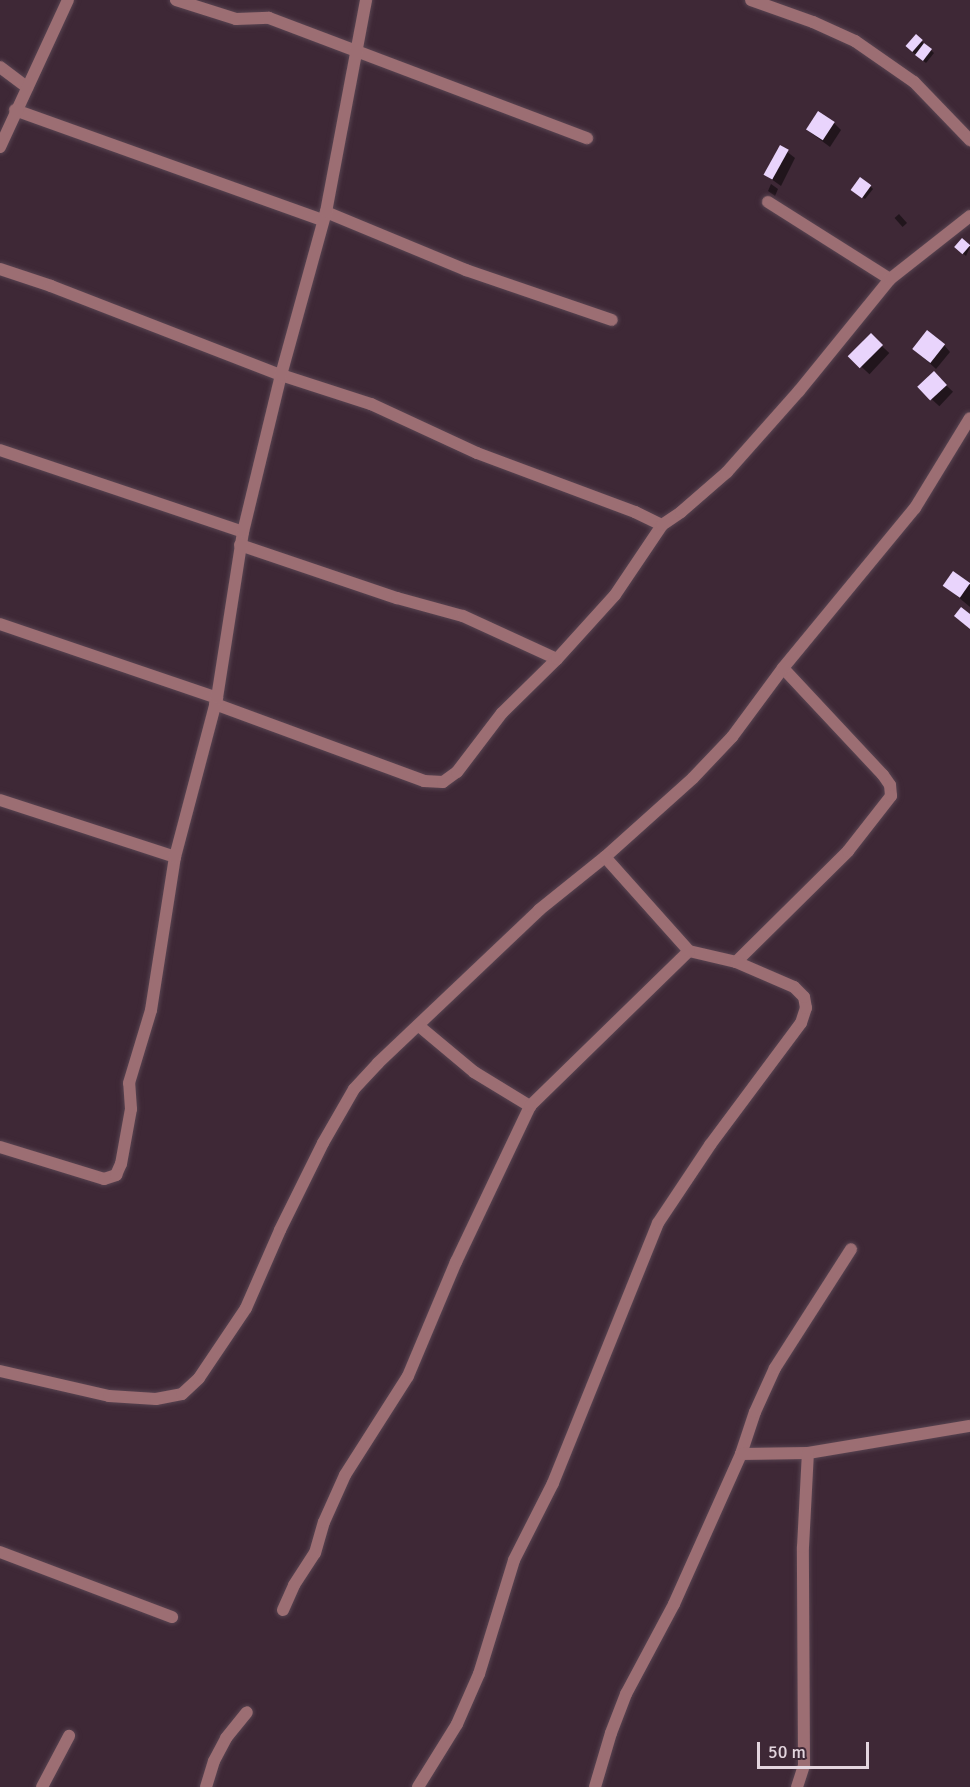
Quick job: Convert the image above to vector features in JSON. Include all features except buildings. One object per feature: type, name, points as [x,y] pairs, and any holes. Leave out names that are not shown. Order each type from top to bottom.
[{"type":"street","points":[[0,147],[15,110],[68,0]]},
{"type":"street","points":[[176,0],[236,18],[268,18],[587,138]]},
{"type":"street","points":[[0,1148],[104,1179],[116,1175],[121,1164],[130,1110],[129,1083],[151,1010],[174,857],[216,701],[241,538],[281,375],[325,216],[366,0]]},
{"type":"street","points":[[752,0],[813,21],[855,41],[914,82],[970,140]]},
{"type":"street","points":[[0,67],[27,87]]},
{"type":"street","points":[[15,110],[325,216],[466,270],[612,320]]},
{"type":"street","points":[[768,202],[890,279]]},
{"type":"street","points":[[0,624],[216,701],[424,781],[443,782],[457,772],[502,713],[557,659],[615,595],[662,525],[681,512],[727,472],[799,391],[890,279],[970,216]]},
{"type":"street","points":[[0,269],[51,286],[281,375],[370,404],[477,453],[635,512],[662,525]]},
{"type":"street","points":[[0,1371],[109,1396],[156,1399],[182,1394],[199,1378],[246,1308],[318,1153],[354,1089],[378,1063],[539,910],[605,858],[693,778],[732,737],[783,668],[915,508],[970,418]]},
{"type":"street","points":[[0,450],[397,598],[463,616],[557,659]]},
{"type":"street","points":[[736,962],[848,851],[891,796],[890,785],[883,775],[783,668]]},
{"type":"street","points":[[0,800],[174,857]]},
{"type":"street","points":[[418,1787],[457,1724],[479,1674],[514,1560],[553,1483],[658,1223],[710,1145],[801,1023],[806,1008],[804,997],[794,987],[736,962],[689,951],[605,858]]},
{"type":"street","points":[[283,1610],[294,1585],[315,1553],[324,1522],[345,1475],[408,1376],[456,1262],[530,1106],[689,951]]},
{"type":"street","points":[[419,1026],[474,1071],[530,1106]]},
{"type":"street","points":[[595,1787],[611,1733],[626,1694],[674,1604],[741,1454],[755,1412],[775,1368],[851,1249]]},
{"type":"street","points":[[741,1454],[808,1453],[970,1426]]},
{"type":"street","points":[[797,1787],[804,1765],[803,1546],[808,1453]]},
{"type":"street","points":[[0,1552],[172,1617]]},
{"type":"street","points":[[206,1787],[214,1761],[226,1738],[247,1712]]},
{"type":"street","points":[[42,1787],[69,1736]]}]
